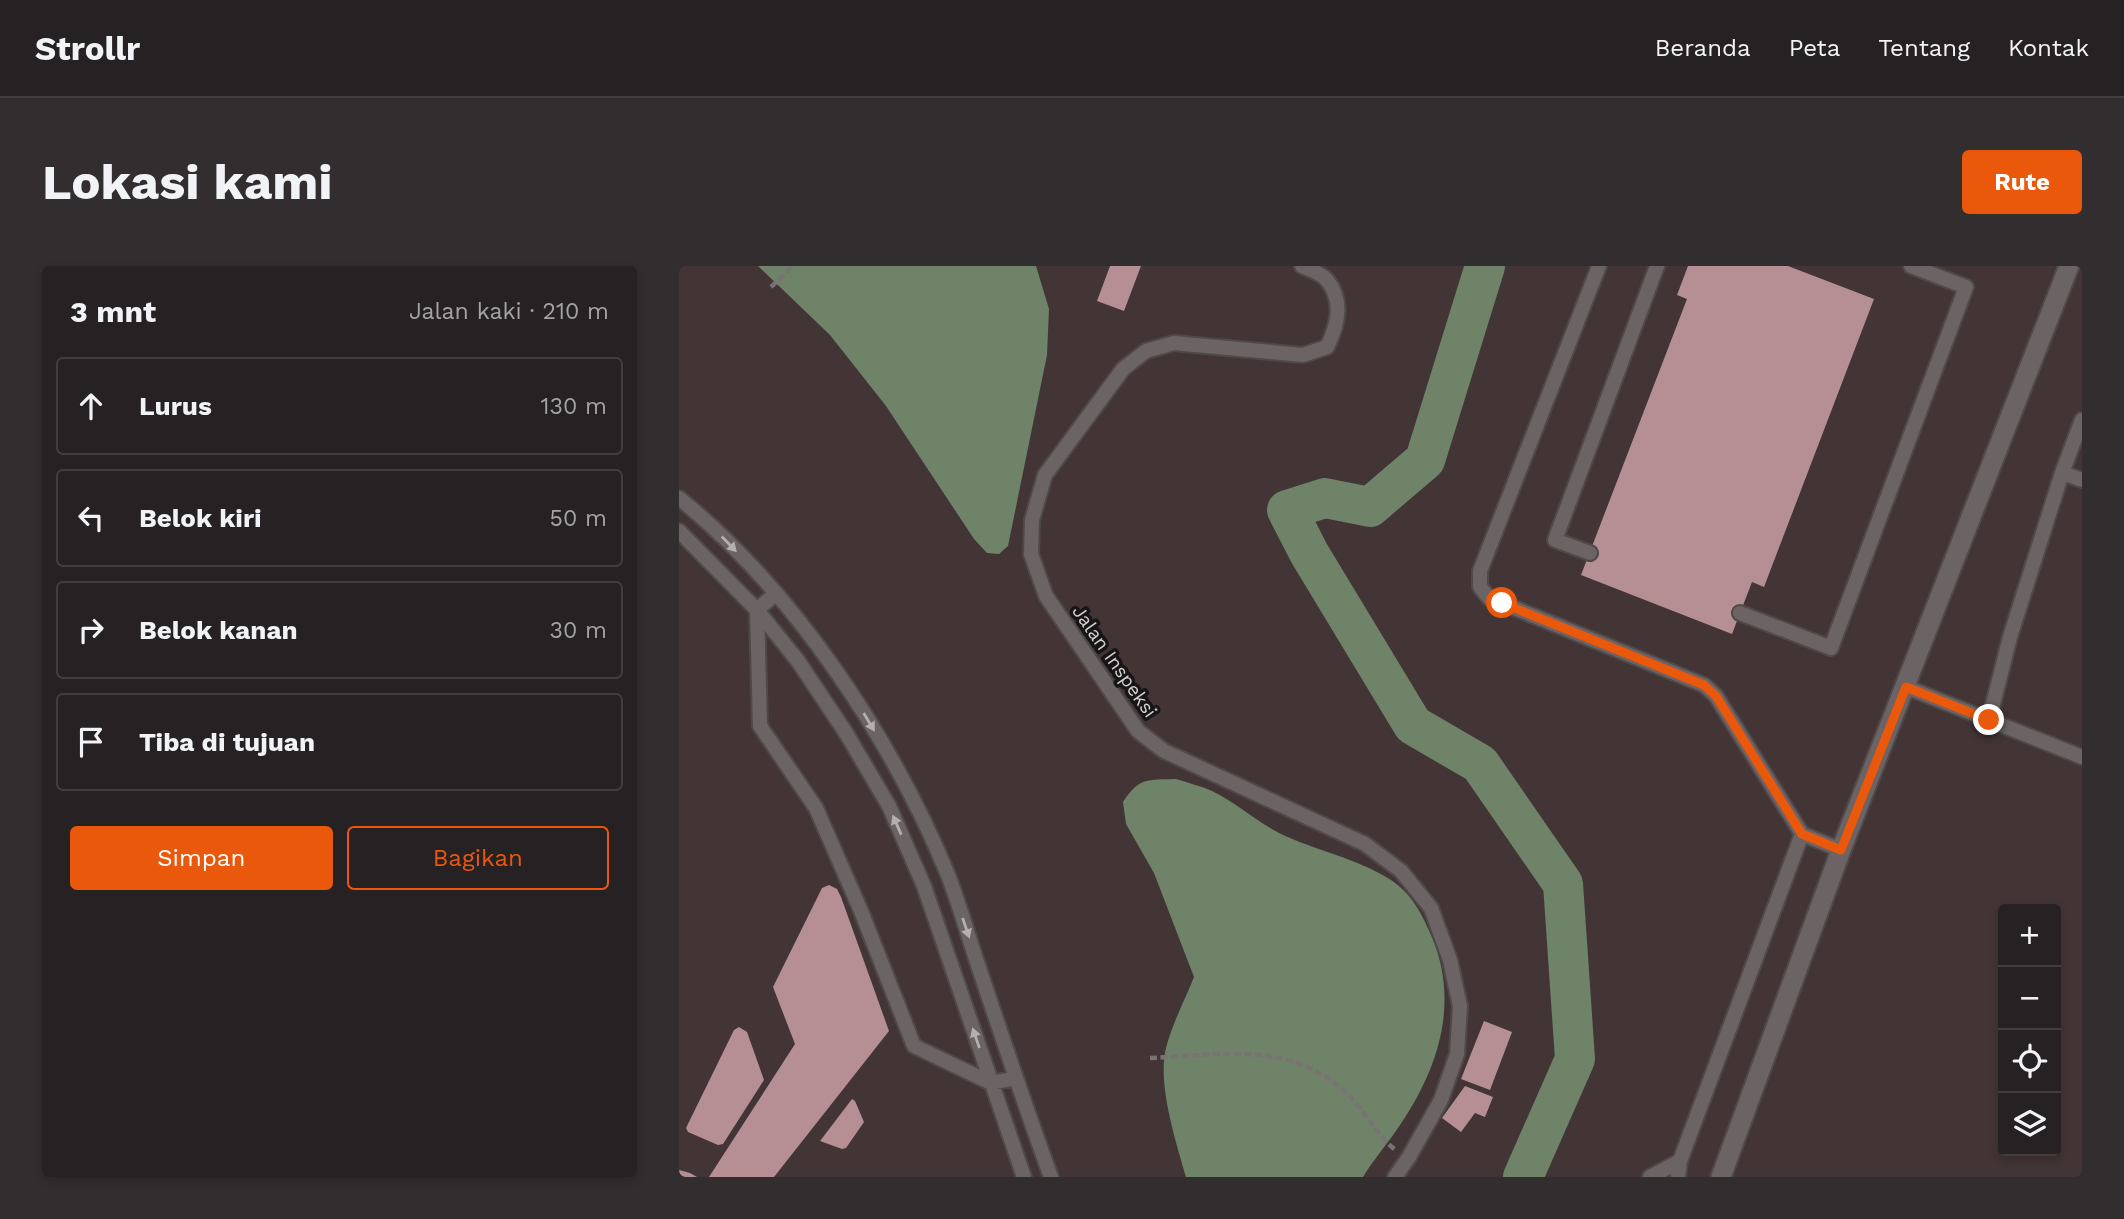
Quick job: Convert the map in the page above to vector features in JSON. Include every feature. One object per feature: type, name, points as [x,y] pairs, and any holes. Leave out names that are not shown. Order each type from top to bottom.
[{"type":"street","points":[[1721,1177],[1841,850],[2073,272]]},
{"type":"lane","name":"Jalan Inspeksi","points":[[1302,266],[1326,278],[1339,302],[1337,328],[1327,347],[1303,355],[1174,343],[1146,351],[1123,369],[1045,475],[1032,520],[1031,554],[1046,596],[1138,731],[1164,751],[1365,844],[1401,871],[1431,908],[1450,960],[1460,1006],[1457,1054],[1441,1100],[1395,1177]]},
{"type":"lane","points":[[1599,266],[1480,571],[1480,587],[1489,598],[1704,685],[1716,696],[1802,834],[1841,850]]},
{"type":"lane","points":[[1590,553],[1555,540],[1657,266]]},
{"type":"lane","points":[[1740,613],[1831,648],[1966,287],[1910,266]]},
{"type":"lane","points":[[1989,720],[2010,637],[2062,473],[2082,420]]},
{"type":"lane","points":[[2062,473],[2082,480]]},
{"type":"lane","points":[[679,498],[701,516],[776,593],[819,645],[867,719],[911,795],[948,876],[1051,1177]]},
{"type":"lane","points":[[679,531],[757,610],[798,661],[846,733],[889,806],[924,886],[1024,1177]]},
{"type":"lane","points":[[776,593],[757,610],[759,726],[816,808],[861,911],[914,1046],[991,1083],[1016,1078]]},
{"type":"lane","points":[[1906,687],[2082,757]]},
{"type":"lane","points":[[1678,1177],[1680,1161],[1802,834]]},
{"type":"lane","points":[[1650,1177],[1680,1161]]},
{"type":"path","points":[[771,287],[793,266]]},
{"type":"path","points":[[1150,1058],[1248,1053],[1267,1054],[1294,1061],[1322,1073],[1343,1090],[1366,1113],[1389,1146]]},
{"type":"shaded area","points":[[679,266],[2082,266],[2082,1177],[679,1177]]},
{"type":"shaded area","points":[[758,266],[1036,266],[1049,309],[1047,355],[1008,546],[999,554],[987,553],[974,539],[886,406],[830,335]]},
{"type":"shaded area","points":[[1176,779],[1221,795],[1279,833],[1378,872],[1411,898],[1428,927],[1440,960],[1444,985],[1441,1033],[1435,1057],[1414,1103],[1363,1177],[1186,1177],[1169,1113],[1164,1062],[1172,1030],[1194,977],[1154,873],[1126,824],[1123,802],[1139,784]]},
{"type":"building","points":[[1110,266],[1141,266],[1124,311],[1097,301]]},
{"type":"building","points":[[1688,266],[1788,266],[1874,299],[1764,587],[1752,582],[1732,634],[1581,575],[1687,299],[1677,295]]},
{"type":"building","points":[[829,885],[837,889],[841,897],[889,1031],[774,1177],[709,1177],[795,1044],[773,987],[822,888]]},
{"type":"building","points":[[1484,1021],[1512,1032],[1490,1090],[1461,1079]]},
{"type":"building","points":[[739,1027],[747,1032],[764,1080],[723,1144],[718,1145],[688,1132],[686,1128],[734,1030]]},
{"type":"building","points":[[1465,1086],[1493,1097],[1485,1117],[1475,1113],[1461,1132],[1442,1118]]},
{"type":"building","points":[[852,1099],[864,1122],[846,1148],[820,1141]]},
{"type":"building","points":[[679,1170],[690,1173],[697,1177],[679,1177]]},
{"type":"waterway","points":[[1485,266],[1425,460],[1370,507],[1325,498],[1287,510],[1309,553],[1413,725],[1480,764],[1563,884],[1575,1059],[1523,1177]]},
{"type":"route","points":[[1502,603],[1704,685],[1716,696],[1802,834],[1841,850],[1906,687],[1989,720]]}]
